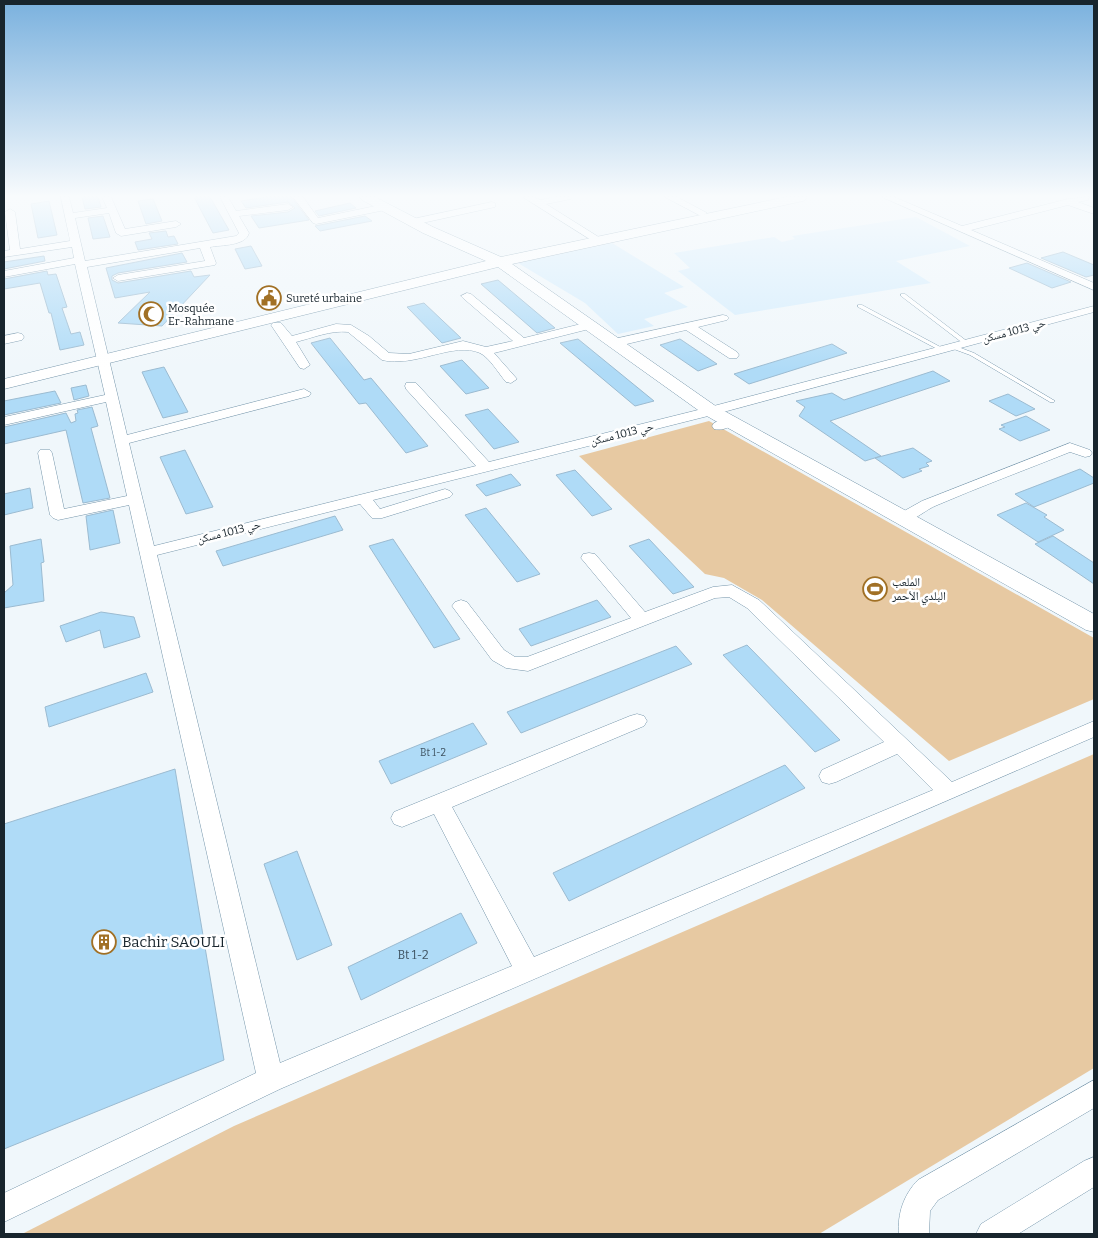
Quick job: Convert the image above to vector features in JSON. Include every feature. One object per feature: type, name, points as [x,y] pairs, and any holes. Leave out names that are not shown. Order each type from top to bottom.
[{"type":"main road","points":[[483,255],[496,261],[614,343],[719,419],[1094,624]]},
{"type":"main road","points":[[4,384],[103,357],[524,255]]},
{"type":"main road","points":[[4,376],[103,357]]},
{"type":"street","points":[[59,255],[79,256]]},
{"type":"street","points":[[4,274],[79,256],[93,255]]},
{"type":"street","points":[[118,278],[211,263],[208,255]]},
{"type":"street","points":[[1020,255],[1094,286]]},
{"type":"street","points":[[79,256],[271,1080]]},
{"type":"street","points":[[467,296],[521,342]]},
{"type":"street","name":"حي 1013 مسكن","points":[[149,552],[486,468],[719,419],[954,347],[1094,309]]},
{"type":"street","points":[[614,343],[723,318]]},
{"type":"street","points":[[277,325],[289,340],[304,366]]},
{"type":"street","points":[[486,351],[589,326]]},
{"type":"street","points":[[688,326],[733,355]]},
{"type":"street","points":[[289,340],[336,328],[351,329],[386,357],[393,358],[409,358],[463,345],[476,347],[486,351],[511,379]]},
{"type":"street","points":[[4,340],[18,337]]},
{"type":"street","points":[[411,386],[486,468]]},
{"type":"street","points":[[123,440],[304,394]]},
{"type":"street","points":[[4,421],[112,397]]},
{"type":"street","points":[[902,518],[928,504],[1070,447],[1085,453]]},
{"type":"street","points":[[45,453],[58,514],[136,499]]},
{"type":"street","points":[[363,498],[377,515],[445,494]]},
{"type":"street","points":[[589,558],[642,620]]},
{"type":"street","points":[[461,606],[498,656],[512,663],[528,664],[713,593],[732,590],[753,604],[949,792]]},
{"type":"street","points":[[402,818],[637,721]]},
{"type":"street","points":[[4,1208],[271,1080],[1094,729]]},
{"type":"street","points":[[829,776],[900,744]]},
{"type":"street","points":[[439,803],[528,971]]},
{"type":"street","points":[[914,1234],[916,1206],[921,1196],[928,1190],[1094,1093]]},
{"type":"street","points":[[991,1234],[1094,1171]]},
{"type":"lane","points":[[904,295],[954,347]]},
{"type":"lane","points":[[860,306],[972,354],[1052,402]]},
{"type":"shaded area","points":[[557,255],[631,255],[684,287],[664,293],[688,307],[644,319],[654,326],[618,334],[585,303],[518,263]]},
{"type":"shaded area","points":[[676,255],[927,255],[896,261],[931,283],[735,315],[678,271],[690,268]]},
{"type":"shaded area","name":"الملعب البلدي الأحمر","points":[[709,421],[1094,638],[1094,699],[949,761],[762,600],[724,578],[705,574],[579,456]]},
{"type":"shaded area","points":[[1094,754],[1094,1068],[819,1234],[22,1234],[234,1126]]},
{"type":"building","points":[[173,255],[183,255],[187,262],[118,273],[112,276],[112,280],[118,283],[191,271],[194,277],[210,275],[162,326],[118,323],[150,292],[115,298],[106,268]]},
{"type":"building","points":[[238,255],[256,255],[262,266],[245,269]]},
{"type":"building","points":[[1053,255],[1070,255],[1094,265],[1094,275],[1086,277],[1041,258]]},
{"type":"building","points":[[44,256],[45,261],[4,269],[4,262]]},
{"type":"building","points":[[1027,263],[1071,282],[1052,288],[1009,268]]},
{"type":"building","points":[[47,271],[48,275],[56,274],[67,307],[62,308],[71,334],[80,332],[84,345],[60,350],[51,313],[49,313],[40,283],[4,289],[4,279]]},
{"type":"building","points":[[498,280],[555,328],[537,333],[481,284]]},
{"type":"building","points":[[424,303],[461,338],[442,343],[407,307]]},
{"type":"building","points":[[330,338],[364,380],[371,378],[428,446],[406,453],[366,403],[359,404],[311,343]]},
{"type":"building","points":[[578,339],[654,401],[635,406],[560,343]]},
{"type":"building","points":[[680,339],[717,364],[698,371],[660,345]]},
{"type":"building","points":[[832,344],[847,353],[749,384],[734,374]]},
{"type":"building","points":[[462,360],[489,388],[466,394],[440,366]]},
{"type":"building","points":[[164,367],[188,412],[163,418],[142,372]]},
{"type":"building","points":[[933,371],[950,381],[830,421],[881,456],[865,461],[799,416],[805,407],[796,401],[832,393],[844,400]]},
{"type":"building","points":[[86,385],[89,396],[74,400],[71,388]]},
{"type":"building","points":[[55,391],[61,403],[4,415],[4,401]]},
{"type":"building","points":[[1008,394],[1035,409],[1016,416],[989,401]]},
{"type":"building","points":[[92,407],[98,426],[91,428],[110,498],[83,503],[66,430],[4,444],[4,427],[66,413],[71,423],[76,421],[75,414],[78,413],[77,410]]},
{"type":"building","points":[[488,409],[519,442],[494,449],[465,415]]},
{"type":"building","points":[[1026,416],[1050,430],[1020,441],[999,429],[1005,427],[1001,425]]},
{"type":"building","points":[[913,448],[932,461],[926,463],[929,466],[919,469],[922,471],[903,478],[875,458]]},
{"type":"building","points":[[185,450],[213,507],[186,514],[160,457]]},
{"type":"building","points":[[1080,469],[1094,478],[1094,483],[1034,507],[1015,494]]},
{"type":"building","points":[[575,470],[612,509],[592,516],[556,475]]},
{"type":"building","points":[[511,474],[521,485],[486,496],[476,485]]},
{"type":"building","points":[[30,488],[33,508],[4,515],[4,494]]},
{"type":"building","points":[[1026,503],[1047,515],[1044,517],[1064,530],[1038,542],[997,515]]},
{"type":"building","points":[[486,508],[540,574],[517,582],[465,515]]},
{"type":"building","points":[[113,510],[120,543],[90,550],[86,516]]},
{"type":"building","points":[[335,516],[343,530],[223,566],[216,551]]},
{"type":"building","points":[[1053,536],[1094,563],[1094,584],[1035,544]]},
{"type":"building","points":[[41,539],[44,562],[41,563],[44,601],[4,608],[4,593],[13,585],[10,546]]},
{"type":"building","points":[[393,539],[460,639],[434,648],[369,546]]},
{"type":"building","points":[[649,539],[694,587],[673,594],[629,546]]},
{"type":"building","points":[[597,600],[611,617],[531,646],[519,629]]},
{"type":"building","points":[[101,612],[134,617],[140,637],[104,648],[100,630],[66,642],[60,626]]},
{"type":"building","points":[[747,645],[840,740],[815,752],[723,655]]},
{"type":"building","points":[[676,646],[692,664],[521,733],[507,712]]},
{"type":"building","points":[[146,673],[153,692],[49,727],[45,707]]},
{"type":"building","points":[[473,723],[487,744],[391,784],[379,761]]},
{"type":"building","points":[[785,765],[805,788],[569,901],[553,873]]},
{"type":"building","name":"Bachir SAOULI","points":[[175,769],[224,1060],[4,1149],[4,824]]},
{"type":"building","points":[[297,851],[332,945],[297,960],[264,864]]},
{"type":"building","points":[[461,913],[477,943],[361,1000],[348,967]]},
{"type":"place","name":"Sureté urbaine","points":[[269,298]]},
{"type":"place","name":"Mosquée Er-Rahmane","points":[[151,314]]},
{"type":"place","name":"الملعب البلدي الأحمر","points":[[875,589]]},
{"type":"place","name":"Bachir SAOULI","points":[[104,942]]}]
